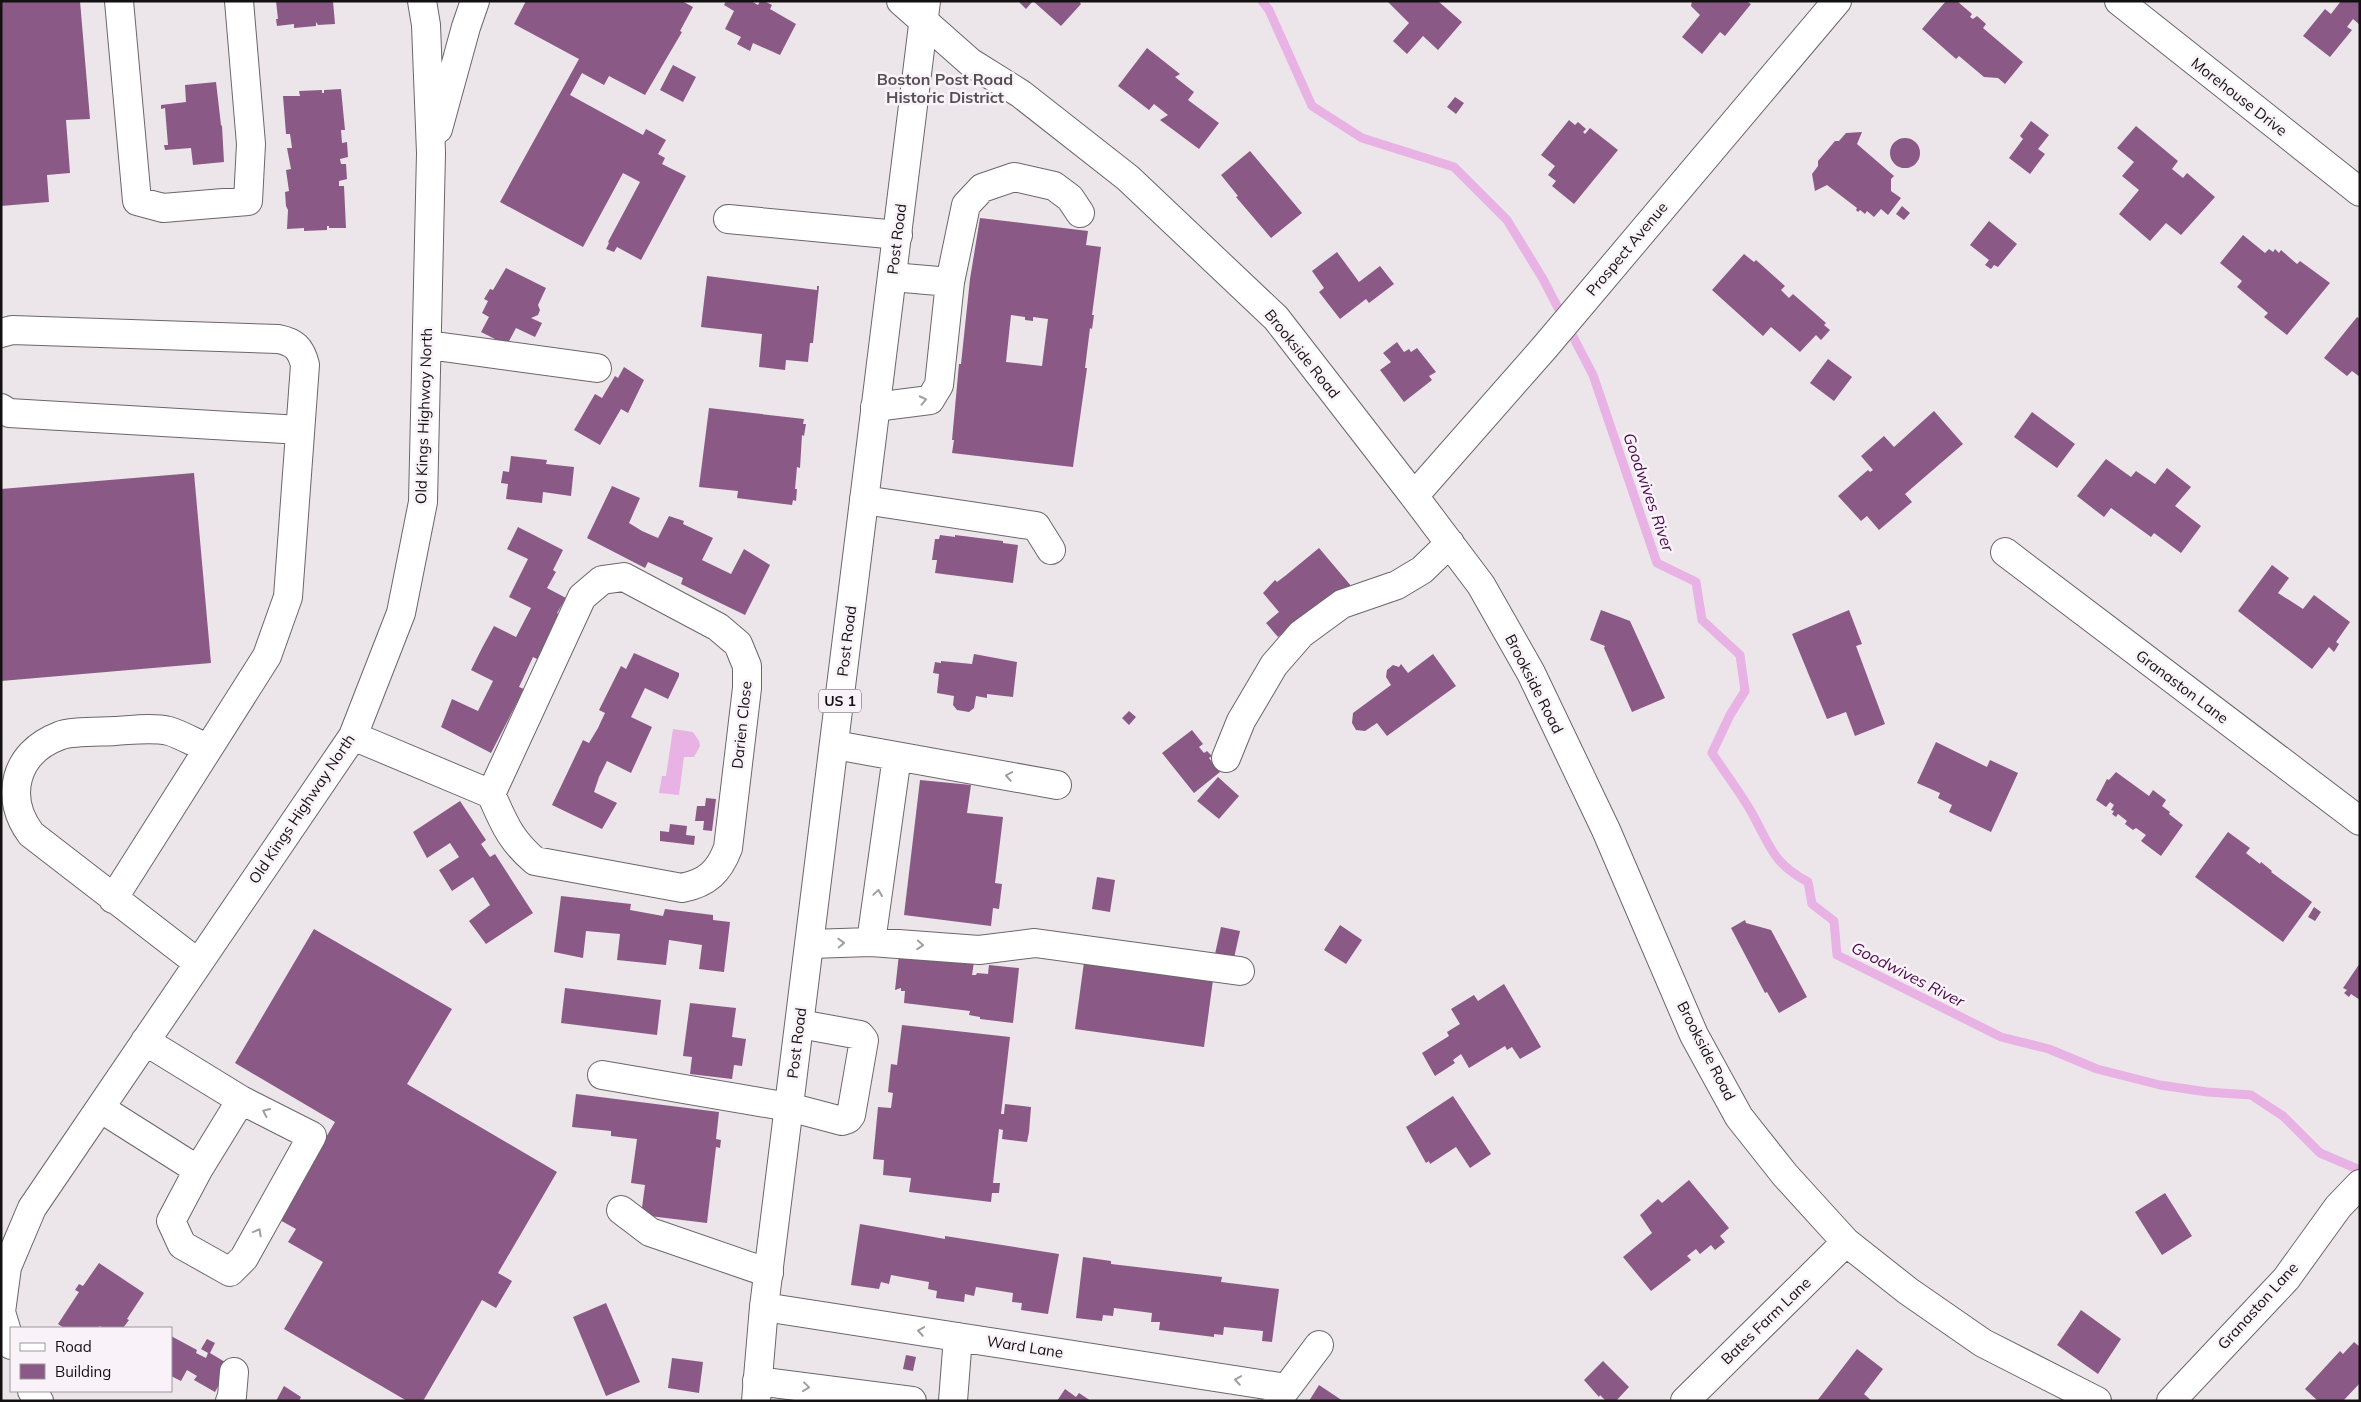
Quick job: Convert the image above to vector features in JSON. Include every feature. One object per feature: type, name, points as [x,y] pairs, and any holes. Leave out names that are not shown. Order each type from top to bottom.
[{"type":"street","points":[[119,1],[137,201],[163,208],[248,201],[251,144],[239,1]]},
{"type":"street","name":"Old Kings Highway North","points":[[10,1341],[2,1312],[7,1267],[32,1208],[353,736],[401,613],[422,502],[428,346],[431,153],[426,25],[422,1]]},
{"type":"street","points":[[431,153],[466,27],[476,1]]},
{"type":"street","name":"Brookside Road","points":[[901,1],[925,10],[970,62],[1021,94],[1128,178],[1276,318],[1450,543],[1481,585],[1531,673],[1606,830],[1694,1035],[1739,1117],[1785,1175],[1846,1242],[1908,1291],[1982,1343],[2097,1401]]},
{"type":"street","name":"Prospect Avenue","points":[[1414,496],[1545,347],[1838,1]]},
{"type":"street","name":"Morehouse Drive","points":[[2119,1],[2360,192]]},
{"type":"street","name":"Post Road","points":[[756,1391],[768,1274],[925,10]]},
{"type":"street","points":[[875,408],[930,400],[939,385],[950,282],[966,205],[982,188],[1014,177],[1054,186],[1070,198],[1080,214]]},
{"type":"street","points":[[728,219],[898,235]]},
{"type":"street","points":[[892,277],[950,282]]},
{"type":"street","points":[[1,333],[22,330],[288,341],[299,349],[305,365],[288,597],[268,656],[207,748],[113,898]]},
{"type":"street","points":[[428,346],[597,368]]},
{"type":"street","points":[[1,408],[9,413],[300,430]]},
{"type":"street","points":[[864,500],[1036,526],[1051,550]]},
{"type":"street","points":[[1226,758],[1241,722],[1274,665],[1302,634],[1342,604],[1397,585],[1422,570],[1450,543]]},
{"type":"street","name":"Granaston Lane","points":[[2005,552],[2360,821]]},
{"type":"street","name":"Darien Close","points":[[624,577],[718,627],[738,644],[747,666],[747,688],[728,848],[723,862],[699,884],[682,888],[535,861],[518,846],[506,828],[491,794],[582,598],[602,580],[624,577]]},
{"type":"street","points":[[198,963],[31,834],[21,821],[16,803],[16,784],[24,762],[42,746],[59,736],[146,729],[168,731],[207,748]]},
{"type":"street","points":[[353,736],[491,794]]},
{"type":"street","points":[[835,745],[1057,785]]},
{"type":"street","points":[[872,942],[897,756]]},
{"type":"street","points":[[810,944],[872,942],[979,950],[1035,943],[1240,971]]},
{"type":"street","points":[[602,1075],[789,1107],[842,1121],[848,1118],[864,1044],[860,1035],[800,1024]]},
{"type":"street","points":[[145,1041],[241,1100],[312,1136],[244,1258],[230,1272],[182,1245],[171,1221],[198,1170],[241,1100]]},
{"type":"street","points":[[100,1108],[198,1170]]},
{"type":"street","name":"Granaston Lane","points":[[2171,1401],[2286,1279],[2338,1207],[2360,1184]]},
{"type":"street","points":[[621,1210],[650,1232],[768,1274]]},
{"type":"street","name":"Bates Farm Lane","points":[[1686,1401],[1846,1242]]},
{"type":"street","name":"Ward Lane","points":[[764,1307],[958,1337],[1281,1394]]},
{"type":"street","points":[[953,1401],[958,1337]]},
{"type":"street","points":[[1281,1394],[1319,1345]]},
{"type":"street","points":[[230,1401],[234,1372]]},
{"type":"street","points":[[756,1391],[912,1401]]},
{"type":"shaded area","points":[[673,729],[693,732],[700,746],[694,757],[684,757],[679,795],[659,793],[662,776],[666,776]]},
{"type":"building","points":[[1,1],[80,1],[90,119],[66,120],[70,173],[47,175],[49,202],[1,206]]},
{"type":"building","points":[[276,1],[333,1],[335,24],[318,25],[316,22],[316,26],[294,28],[294,24],[277,26]]},
{"type":"building","points":[[526,1],[682,1],[693,7],[680,31],[682,32],[645,95],[609,76],[604,85],[582,73],[570,95],[643,135],[646,129],[666,140],[658,154],[665,158],[662,164],[686,176],[641,260],[617,247],[614,252],[606,249],[640,182],[623,173],[583,247],[500,202],[579,59],[514,24]]},
{"type":"building","points":[[726,1],[751,1],[758,5],[760,1],[764,1],[772,5],[770,9],[796,24],[780,55],[753,43],[750,51],[737,44],[741,37],[725,29],[734,11],[724,5]]},
{"type":"building","points":[[1018,1],[1033,1],[1026,9]]},
{"type":"building","points":[[1033,1],[1079,1],[1081,4],[1061,26]]},
{"type":"building","points":[[1387,1],[1438,1],[1462,22],[1438,50],[1423,36],[1407,54],[1393,41],[1409,23]]},
{"type":"building","points":[[1692,1],[1746,1],[1751,4],[1725,36],[1720,32],[1702,54],[1682,37],[1700,15],[1691,6]]},
{"type":"building","points":[[1946,1],[1957,1],[1972,14],[1970,17],[1973,19],[1977,16],[1986,24],[1983,28],[2023,62],[2005,84],[1998,78],[1984,77],[1959,56],[1956,59],[1922,29]]},
{"type":"building","points":[[2341,1],[2360,1],[2360,25],[2353,19],[2347,27],[2352,30],[2330,57],[2303,36],[2325,9],[2331,14]]},
{"type":"building","points":[[1147,48],[1180,74],[1175,77],[1194,92],[1188,100],[1219,123],[1199,149],[1160,120],[1168,115],[1154,104],[1149,110],[1118,86]]},
{"type":"building","points":[[673,65],[696,77],[683,102],[660,90]]},
{"type":"building","points":[[216,82],[222,126],[224,162],[193,165],[191,148],[165,150],[164,145],[168,145],[165,108],[161,109],[161,105],[186,102],[185,85]]},
{"type":"building","points":[[341,89],[345,130],[341,130],[342,143],[347,142],[348,157],[340,159],[341,164],[346,164],[347,179],[339,181],[339,186],[344,186],[346,228],[329,228],[327,226],[327,230],[304,231],[304,228],[287,229],[288,210],[285,192],[289,191],[286,170],[291,169],[287,148],[292,148],[290,134],[286,134],[283,96],[300,96],[299,91],[322,90],[322,93],[324,93],[324,90]]},
{"type":"building","points":[[1455,97],[1464,103],[1456,114],[1447,107]]},
{"type":"building","points":[[1569,120],[1575,125],[1578,122],[1586,129],[1583,132],[1585,134],[1590,128],[1618,150],[1574,204],[1552,186],[1556,181],[1548,175],[1555,166],[1541,155]]},
{"type":"building","points":[[2031,121],[2049,135],[2038,149],[2045,154],[2030,174],[2009,158],[2023,139],[2020,136]]},
{"type":"building","points":[[2136,126],[2178,161],[2172,169],[2183,178],[2187,173],[2215,197],[2181,235],[2166,223],[2150,241],[2119,214],[2139,190],[2122,176],[2134,162],[2117,148]]},
{"type":"building","points":[[1862,132],[1857,144],[1894,176],[1891,179],[1891,191],[1901,198],[1888,215],[1881,209],[1874,217],[1867,211],[1865,214],[1860,210],[1858,212],[1857,208],[1827,185],[1815,191],[1812,174],[1818,166],[1818,161],[1835,141],[1839,141],[1846,133]]},
{"type":"building","points":[[1905,138],[1911,139],[1919,147],[1919,159],[1911,167],[1905,168],[1899,167],[1891,159],[1890,153],[1891,147],[1899,139]]},
{"type":"building","points":[[1250,151],[1302,213],[1271,238],[1236,197],[1238,196],[1221,175]]},
{"type":"building","points":[[1902,206],[1910,213],[1904,220],[1896,214]]},
{"type":"building","points":[[980,218],[1088,231],[1086,245],[1101,247],[1092,315],[1094,315],[1092,329],[1090,328],[1085,368],[1087,368],[1073,467],[952,453],[959,364],[961,364],[970,279]],"holes":[[[1011,315],[1025,317],[1025,320],[1033,321],[1033,317],[1048,319],[1042,366],[1006,362]]]},
{"type":"building","points":[[1989,221],[2017,244],[1998,267],[1994,265],[1991,269],[1985,265],[1989,260],[1970,245]]},
{"type":"building","points":[[2243,235],[2265,253],[2269,249],[2273,252],[2275,249],[2279,253],[2281,250],[2297,264],[2300,261],[2330,283],[2287,335],[2264,317],[2268,313],[2237,287],[2242,281],[2220,263]]},
{"type":"building","points":[[1337,252],[1359,282],[1380,266],[1394,284],[1369,303],[1366,299],[1340,319],[1319,292],[1324,288],[1312,271]]},
{"type":"building","points":[[1744,254],[1754,262],[1756,260],[1785,286],[1781,290],[1789,298],[1793,294],[1826,323],[1824,325],[1830,330],[1821,340],[1816,335],[1800,352],[1771,327],[1763,336],[1712,290]]},
{"type":"building","points":[[506,268],[546,288],[538,305],[540,310],[538,315],[531,318],[542,323],[535,337],[516,328],[507,345],[481,332],[489,317],[482,313],[488,301],[484,299],[490,289],[493,290]]},
{"type":"building","points":[[707,276],[817,290],[817,286],[819,286],[813,343],[810,343],[808,362],[786,360],[785,370],[759,367],[762,334],[701,327]]},
{"type":"building","points":[[2357,317],[2360,319],[2360,377],[2352,371],[2347,376],[2324,358]]},
{"type":"building","points":[[1397,342],[1404,352],[1409,349],[1411,352],[1417,348],[1436,372],[1429,376],[1432,380],[1404,402],[1380,370],[1391,362],[1383,353]]},
{"type":"building","points":[[1828,359],[1852,377],[1834,401],[1810,383]]},
{"type":"building","points":[[624,367],[644,380],[628,413],[621,409],[600,445],[574,430],[595,394],[602,398],[615,376],[618,378]]},
{"type":"building","points":[[709,408],[804,419],[803,424],[806,424],[804,436],[802,435],[800,468],[797,467],[796,501],[793,500],[792,505],[737,498],[738,491],[699,487]]},
{"type":"building","points":[[1934,411],[1963,444],[1905,494],[1912,502],[1879,530],[1867,516],[1861,521],[1838,496],[1868,470],[1870,472],[1873,470],[1861,456],[1884,436],[1894,447]]},
{"type":"building","points":[[2032,412],[2075,444],[2057,468],[2014,437]]},
{"type":"building","points":[[511,456],[547,460],[546,464],[574,467],[571,496],[543,492],[542,503],[506,499],[508,484],[501,483],[503,471],[509,472]]},
{"type":"building","points":[[2106,459],[2131,477],[2136,471],[2155,484],[2167,468],[2191,487],[2175,506],[2201,526],[2181,553],[2154,533],[2151,537],[2111,508],[2104,517],[2077,496]]},
{"type":"building","points":[[194,473],[211,663],[1,681],[1,489]]},
{"type":"building","points":[[612,486],[640,498],[629,523],[642,531],[658,538],[669,516],[684,521],[683,524],[713,538],[702,560],[731,574],[744,549],[770,565],[745,615],[681,584],[683,578],[648,562],[645,568],[587,538]]},
{"type":"building","points":[[518,527],[563,550],[553,570],[556,572],[547,588],[566,598],[557,613],[562,616],[539,660],[533,657],[519,687],[524,689],[491,753],[441,727],[452,699],[478,711],[493,681],[471,670],[482,648],[494,626],[516,637],[531,608],[509,597],[528,559],[507,549]]},
{"type":"building","points":[[940,535],[1003,541],[1003,543],[1018,545],[1013,583],[935,573],[937,560],[932,560],[935,539],[939,539]]},
{"type":"building","points":[[1319,548],[1352,587],[1344,594],[1340,589],[1298,625],[1288,629],[1278,637],[1266,623],[1279,612],[1263,593],[1275,580],[1277,582]]},
{"type":"building","points":[[2272,565],[2289,578],[2278,593],[2303,609],[2314,595],[2350,622],[2336,642],[2339,644],[2334,652],[2329,647],[2312,669],[2238,611]]},
{"type":"building","points":[[1601,610],[1630,621],[1665,698],[1632,712],[1604,648],[1605,646],[1590,640]]},
{"type":"building","points":[[1849,610],[1862,644],[1856,646],[1885,724],[1855,736],[1846,712],[1827,719],[1792,634]]},
{"type":"building","points":[[634,653],[679,673],[679,676],[668,699],[645,688],[631,717],[652,727],[631,773],[607,761],[594,792],[617,803],[602,829],[552,805],[583,740],[589,743],[598,728],[605,713],[599,710],[621,666],[626,669]]},
{"type":"building","points":[[974,654],[1017,662],[1013,697],[987,694],[987,698],[976,696],[974,708],[969,712],[957,710],[953,705],[954,696],[937,693],[939,674],[933,673],[935,662],[972,664]]},
{"type":"building","points":[[1433,654],[1456,686],[1387,736],[1377,723],[1365,731],[1356,730],[1352,723],[1353,713],[1391,685],[1386,677],[1387,670],[1393,665],[1399,667],[1401,664],[1408,673]]},
{"type":"building","points":[[1129,711],[1136,717],[1129,725],[1122,718]]},
{"type":"building","points":[[1192,730],[1203,744],[1199,747],[1204,753],[1207,751],[1212,756],[1209,758],[1220,772],[1194,793],[1162,753]]},
{"type":"building","points":[[1936,742],[1987,767],[1990,760],[2018,773],[1991,832],[1949,812],[1952,805],[1938,798],[1940,793],[1917,783]]},
{"type":"building","points":[[2116,772],[2149,796],[2153,790],[2166,800],[2162,806],[2183,825],[2161,856],[2141,841],[2146,835],[2136,828],[2133,830],[2125,824],[2127,821],[2118,814],[2116,817],[2112,814],[2114,811],[2111,810],[2114,805],[2110,802],[2106,807],[2096,800],[2107,779],[2109,780]]},
{"type":"building","points":[[1218,777],[1239,796],[1219,819],[1197,801]]},
{"type":"building","points":[[920,780],[971,785],[967,813],[1003,817],[995,883],[1002,884],[999,909],[993,908],[991,926],[904,915]]},
{"type":"building","points":[[706,798],[716,799],[712,831],[703,830],[704,821],[695,821],[697,806],[705,806]]},
{"type":"building","points":[[460,801],[486,840],[481,844],[490,857],[495,854],[533,913],[486,944],[469,921],[490,905],[473,877],[452,891],[439,870],[459,857],[450,843],[427,858],[413,832]]},
{"type":"building","points":[[670,824],[687,826],[686,835],[695,836],[694,845],[660,841],[660,831],[669,832]]},
{"type":"building","points":[[2228,832],[2250,848],[2246,853],[2260,864],[2261,862],[2271,872],[2312,902],[2283,942],[2195,877]]},
{"type":"building","points":[[1097,877],[1115,880],[1110,912],[1092,909]]},
{"type":"building","points":[[561,896],[631,904],[630,910],[663,916],[665,909],[713,915],[713,920],[730,922],[724,972],[699,969],[702,945],[669,940],[666,965],[617,960],[620,934],[586,931],[583,958],[554,952]]},
{"type":"building","points":[[2314,907],[2321,912],[2315,921],[2308,917]]},
{"type":"building","points":[[1745,920],[1746,923],[1771,930],[1807,997],[1779,1013],[1767,992],[1765,993],[1731,928]]},
{"type":"building","points":[[1340,925],[1362,940],[1346,964],[1324,950]]},
{"type":"building","points":[[1221,927],[1240,931],[1234,958],[1215,954]]},
{"type":"building","points":[[314,929],[452,1009],[407,1084],[557,1172],[498,1273],[512,1281],[496,1308],[482,1300],[423,1401],[407,1401],[284,1329],[323,1262],[288,1242],[296,1229],[278,1219],[335,1122],[235,1063]]},
{"type":"building","points":[[899,954],[974,962],[972,975],[977,973],[988,974],[989,965],[1019,968],[1013,1023],[980,1019],[980,1017],[969,1015],[970,1011],[904,1003],[905,991],[901,991],[901,988],[895,990]]},
{"type":"building","points":[[1084,962],[1213,980],[1204,1047],[1075,1029]]},
{"type":"building","points":[[2360,963],[2360,1000],[2351,994],[2349,997],[2344,993],[2347,990],[2343,988]]},
{"type":"building","points":[[1504,984],[1541,1047],[1520,1059],[1512,1047],[1507,1050],[1505,1046],[1469,1068],[1461,1054],[1453,1060],[1455,1063],[1435,1076],[1422,1053],[1449,1036],[1447,1032],[1460,1024],[1451,1009],[1474,995],[1478,1001]]},
{"type":"building","points":[[565,988],[661,1000],[657,1035],[561,1023]]},
{"type":"building","points":[[690,1003],[736,1008],[732,1037],[746,1039],[742,1066],[734,1065],[732,1079],[690,1074],[692,1057],[683,1056]]},
{"type":"building","points":[[902,1025],[1010,1037],[1001,1114],[1004,1114],[1005,1104],[1031,1107],[1029,1132],[1027,1142],[1002,1139],[1003,1130],[999,1129],[993,1183],[1000,1183],[999,1193],[992,1193],[991,1202],[909,1192],[911,1178],[883,1175],[884,1160],[873,1159],[878,1107],[891,1108],[893,1093],[888,1092],[891,1064],[897,1065]]},
{"type":"building","points":[[576,1094],[719,1112],[716,1139],[721,1140],[720,1148],[716,1147],[707,1223],[641,1215],[645,1185],[631,1183],[637,1139],[611,1136],[611,1131],[572,1127]]},
{"type":"building","points":[[1453,1096],[1491,1154],[1470,1168],[1456,1147],[1430,1164],[1429,1161],[1426,1163],[1406,1127]]},
{"type":"building","points":[[1689,1180],[1729,1228],[1720,1236],[1725,1242],[1715,1250],[1711,1245],[1700,1254],[1696,1249],[1687,1256],[1691,1260],[1651,1291],[1623,1257],[1652,1233],[1640,1215],[1658,1199],[1662,1203]]},
{"type":"building","points":[[2165,1193],[2192,1236],[2162,1255],[2135,1212]]},
{"type":"building","points":[[860,1224],[945,1239],[945,1236],[1059,1254],[1048,1314],[1021,1310],[1022,1303],[1012,1302],[1013,1293],[976,1287],[974,1296],[965,1294],[964,1302],[936,1298],[937,1291],[928,1289],[929,1282],[891,1275],[889,1284],[881,1282],[879,1289],[851,1285]]},
{"type":"building","points":[[1083,1257],[1111,1261],[1111,1264],[1222,1277],[1221,1282],[1279,1289],[1272,1342],[1262,1341],[1263,1331],[1224,1327],[1223,1335],[1214,1334],[1214,1337],[1159,1330],[1160,1322],[1151,1322],[1152,1313],[1114,1308],[1113,1316],[1103,1315],[1102,1321],[1076,1318]]},
{"type":"building","points":[[99,1263],[144,1293],[124,1327],[62,1327],[58,1324],[79,1292],[75,1290],[79,1284],[83,1286]]},
{"type":"building","points":[[606,1303],[640,1382],[606,1396],[573,1317]]},
{"type":"building","points":[[2081,1310],[2121,1339],[2098,1374],[2057,1345]]},
{"type":"building","points":[[172,1337],[197,1350],[196,1353],[206,1358],[208,1353],[201,1349],[207,1339],[215,1343],[210,1353],[230,1365],[215,1392],[194,1380],[197,1376],[187,1370],[181,1381],[172,1376]]},
{"type":"building","points":[[2354,1342],[2360,1347],[2360,1383],[2343,1401],[2318,1401],[2305,1389],[2340,1351],[2343,1354]]},
{"type":"building","points":[[1857,1349],[1883,1369],[1864,1394],[1872,1401],[1817,1401]]},
{"type":"building","points":[[906,1355],[916,1357],[913,1371],[903,1369]]},
{"type":"building","points":[[672,1358],[703,1362],[699,1393],[668,1388]]},
{"type":"building","points":[[1603,1361],[1629,1387],[1616,1401],[1606,1401],[1600,1395],[1599,1397],[1584,1380]]},
{"type":"building","points":[[1319,1385],[1343,1401],[1309,1401]]},
{"type":"building","points":[[284,1386],[301,1397],[299,1401],[276,1401]]},
{"type":"building","points":[[1065,1389],[1076,1397],[1079,1393],[1091,1401],[1057,1401]]},
{"type":"waterway","name":"Goodwives River","points":[[1262,1],[1269,10],[1312,106],[1362,138],[1454,167],[1507,220],[1543,279],[1593,375],[1657,563],[1696,582],[1702,620],[1740,655],[1745,691],[1730,715],[1712,753],[1748,807],[1774,854],[1787,868],[1808,882],[1812,904],[1834,921],[1837,955],[2001,1037],[2049,1049],[2097,1069],[2160,1085],[2207,1092],[2251,1095],[2283,1116],[2320,1153],[2360,1170]]},
{"type":"district","name":"Boston Post Road Historic District","points":[[945,88]]}]
